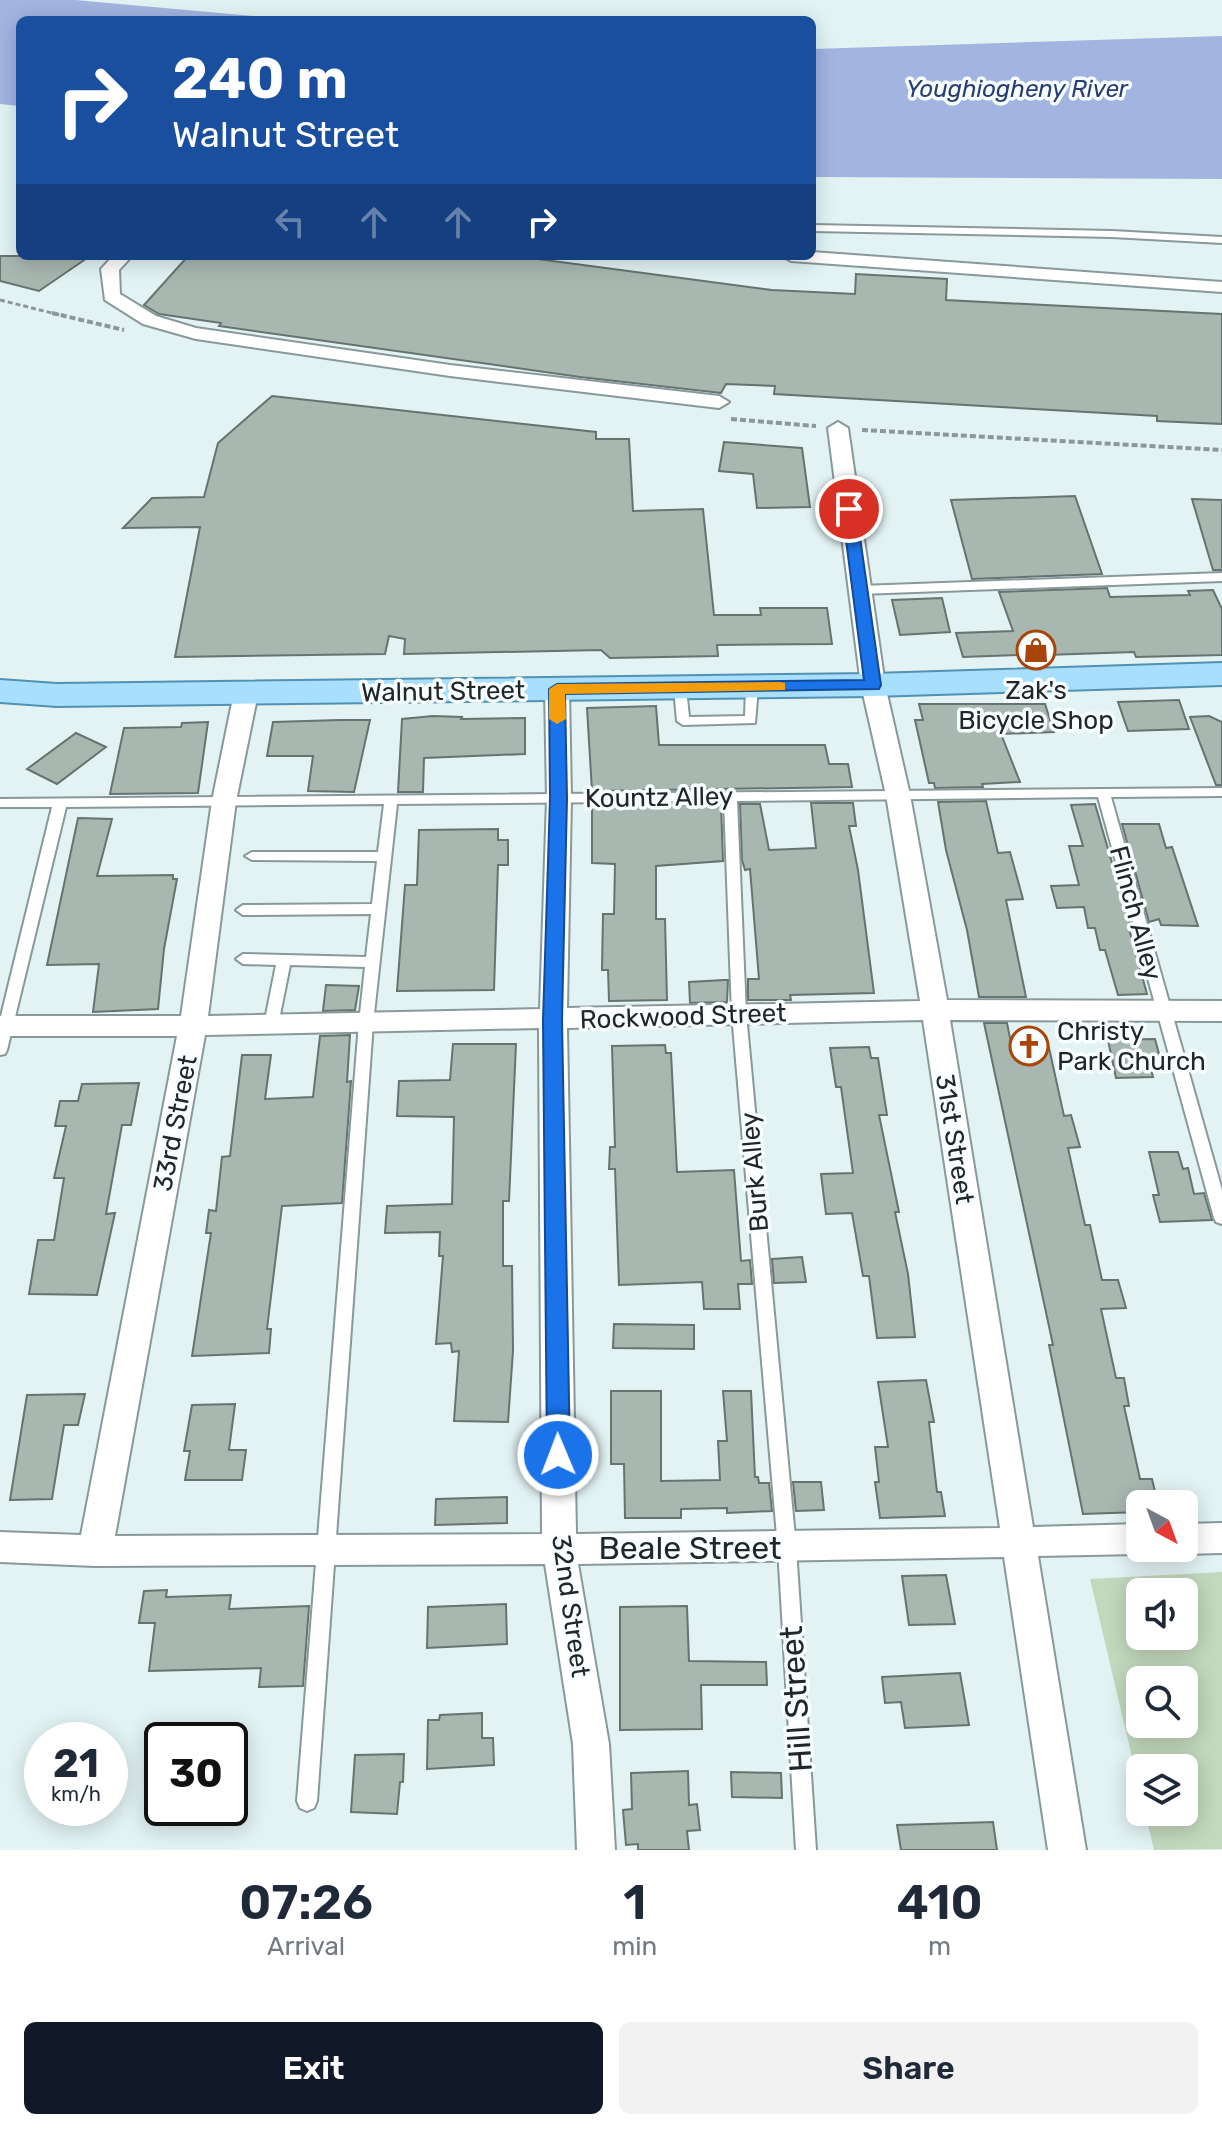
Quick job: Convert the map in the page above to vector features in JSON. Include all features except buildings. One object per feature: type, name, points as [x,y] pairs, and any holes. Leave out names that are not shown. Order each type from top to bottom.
[{"type":"main road","name":"Walnut Street","points":[[0,691],[57,695],[752,687],[1222,674]]},
{"type":"street","points":[[816,258],[1222,287]]},
{"type":"street","points":[[119,260],[110,269],[111,296],[128,311],[174,328],[462,374],[719,402]]},
{"type":"street","name":"31st Street","points":[[838,428],[873,685],[898,795],[935,1010],[1067,1850]]},
{"type":"street","name":"32nd Street","points":[[557,689],[559,798],[553,1020],[559,1549],[591,1744],[596,1850]]},
{"type":"street","name":"33rd Street","points":[[95,1551],[193,1026],[224,801],[246,693]]},
{"type":"street","name":"Rockwood Street","points":[[2,1034],[193,1026],[935,1010],[1222,1011]]},
{"type":"street","points":[[1198,1539],[1222,1538]]},
{"type":"street","name":"Beale Street","points":[[0,1547],[95,1551],[787,1548],[1126,1539]]},
{"type":"lane","points":[[816,228],[1112,234],[1222,240]]},
{"type":"lane","points":[[860,590],[1222,577]]},
{"type":"lane","name":"Kountz Alley","points":[[0,803],[1222,792]]},
{"type":"lane","name":"Flinch Alley","points":[[1103,793],[1222,1218]]},
{"type":"lane","name":"Burk Alley","points":[[730,797],[739,1014],[787,1548]]},
{"type":"lane","points":[[307,1801],[366,1023],[391,800]]},
{"type":"lane","points":[[2,1034],[60,803]]},
{"type":"lane","points":[[252,856],[385,857]]},
{"type":"lane","points":[[243,910],[379,909]]},
{"type":"lane","points":[[243,959],[373,962]]},
{"type":"lane","points":[[271,1025],[284,959]]},
{"type":"lane","name":"Hill Street","points":[[787,1548],[806,1850]]},
{"type":"green space","points":[[1222,1572],[1222,1849],[1154,1850],[1148,1826],[1198,1826],[1198,1754],[1131,1754],[1128,1738],[1198,1738],[1198,1666],[1126,1666],[1126,1732],[1090,1579]]},
{"type":"water","points":[[0,0],[75,0],[254,16],[16,16],[16,106],[0,104]]},
{"type":"water","name":"Youghiogheny River","points":[[1222,36],[1222,179],[816,177],[816,49]]},
{"type":"slow traffic","points":[[557,719],[557,689],[779,686]]},
{"type":"place","name":"Zak's Bicycle Shop","points":[[1036,650]]},
{"type":"place","name":"Christy Park Church","points":[[1029,1046]]},
{"type":"route","points":[[558,1455],[553,1020],[559,798],[557,689],[873,685],[849,509]]}]
